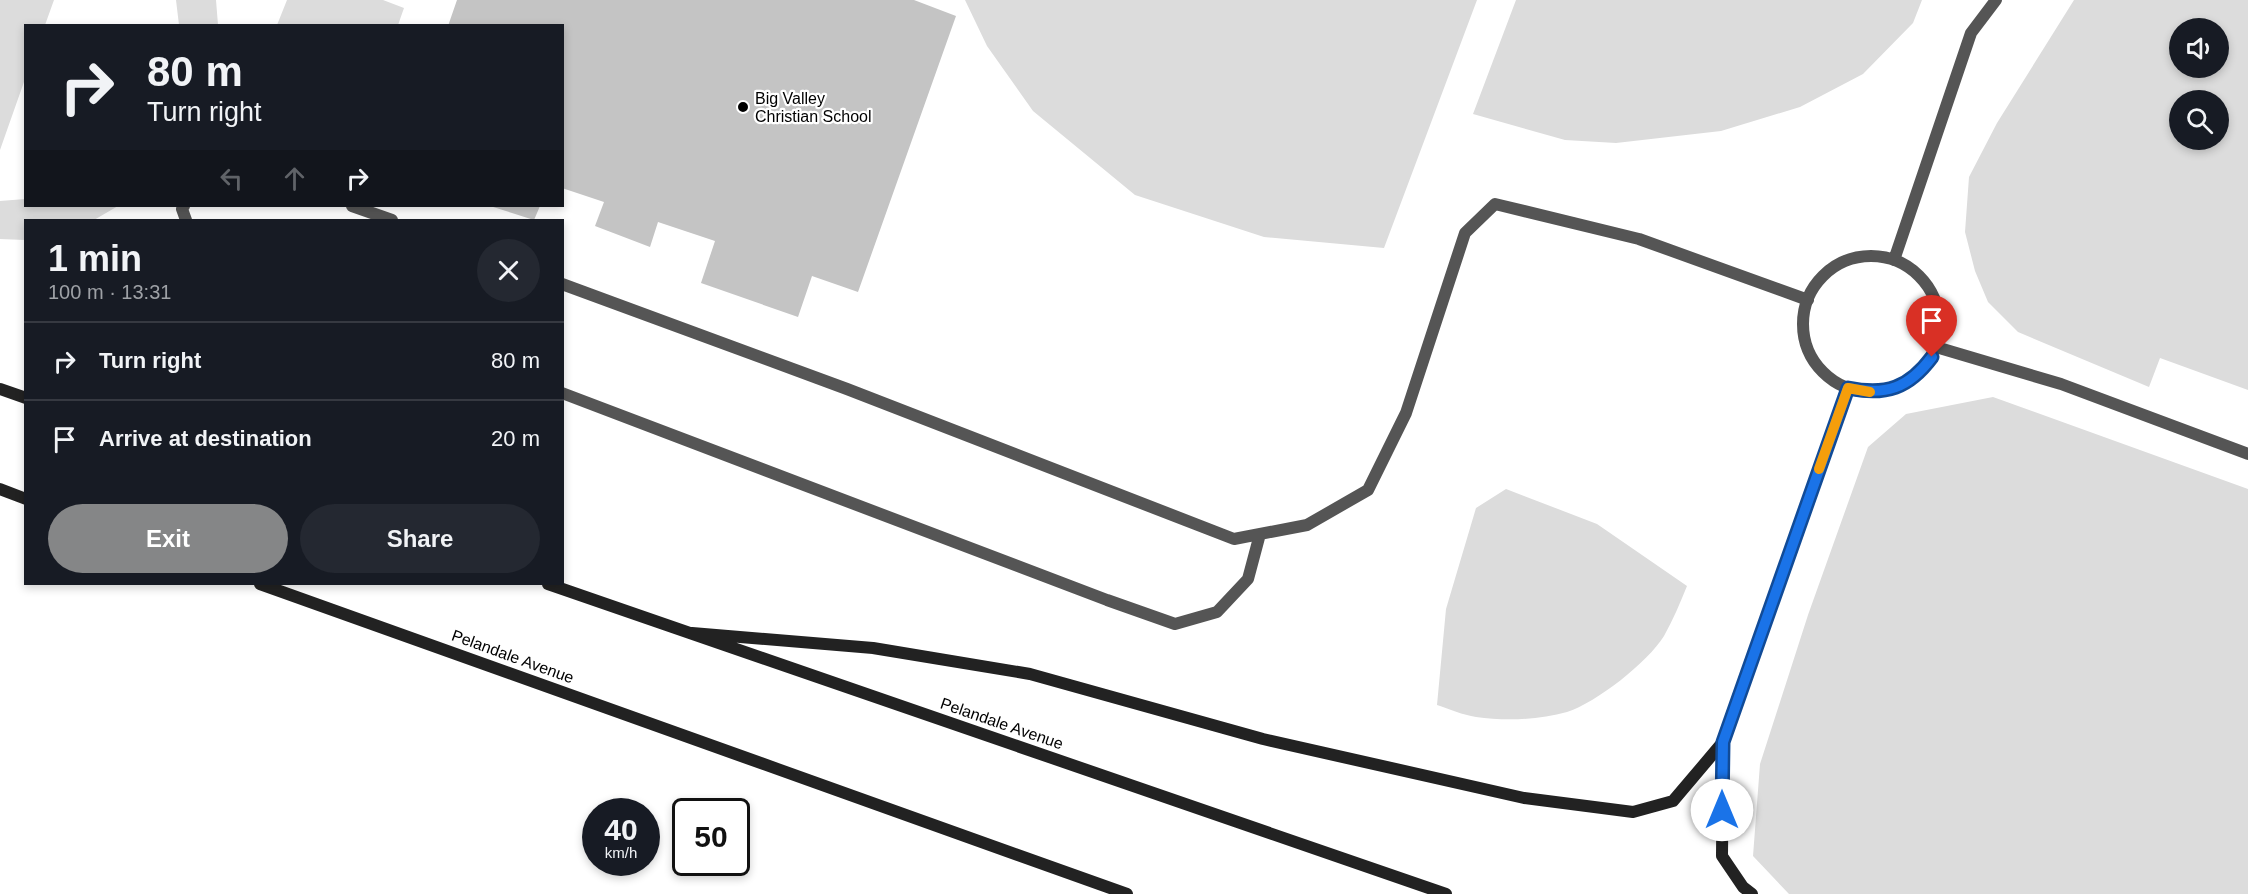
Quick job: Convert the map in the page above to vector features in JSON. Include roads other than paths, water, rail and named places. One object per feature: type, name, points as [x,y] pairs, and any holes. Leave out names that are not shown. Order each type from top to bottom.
[{"type":"main road","points":[[0,389],[24,397]]},
{"type":"main road","points":[[0,489],[24,498]]},
{"type":"main road","name":"Pelandale Avenue","points":[[263,585],[1127,894]]},
{"type":"main road","name":"Pelandale Avenue","points":[[551,585],[1446,894]]},
{"type":"main road","points":[[692,633],[873,648],[1030,674],[1263,739],[1524,798],[1633,812],[1673,801],[1723,742]]},
{"type":"main road","points":[[1723,742],[1722,856],[1743,887],[1752,894]]},
{"type":"lane","points":[[1894,260],[1971,33],[1996,0]]},
{"type":"lane","points":[[564,285],[858,393],[1234,539],[1307,525],[1368,490],[1406,413],[1466,233],[1495,204],[1639,239],[1808,300]]},
{"type":"lane","points":[[355,207],[389,219]]},
{"type":"lane","points":[[1876,256],[1894,260],[1912,269],[1926,283],[1936,300],[1940,319],[1936,347],[1932,357],[1920,372],[1905,384],[1877,392],[1848,388],[1831,379],[1817,366],[1808,348],[1803,329],[1808,300],[1823,276],[1838,264],[1856,258],[1876,256]]},
{"type":"lane","points":[[1936,347],[2061,384],[2248,454]]},
{"type":"lane","points":[[1723,742],[1848,388]]},
{"type":"lane","points":[[564,394],[1175,624],[1217,612],[1248,579],[1260,534]]},
{"type":"place","name":"Big Valley Christian School","points":[[743,107]]}]
